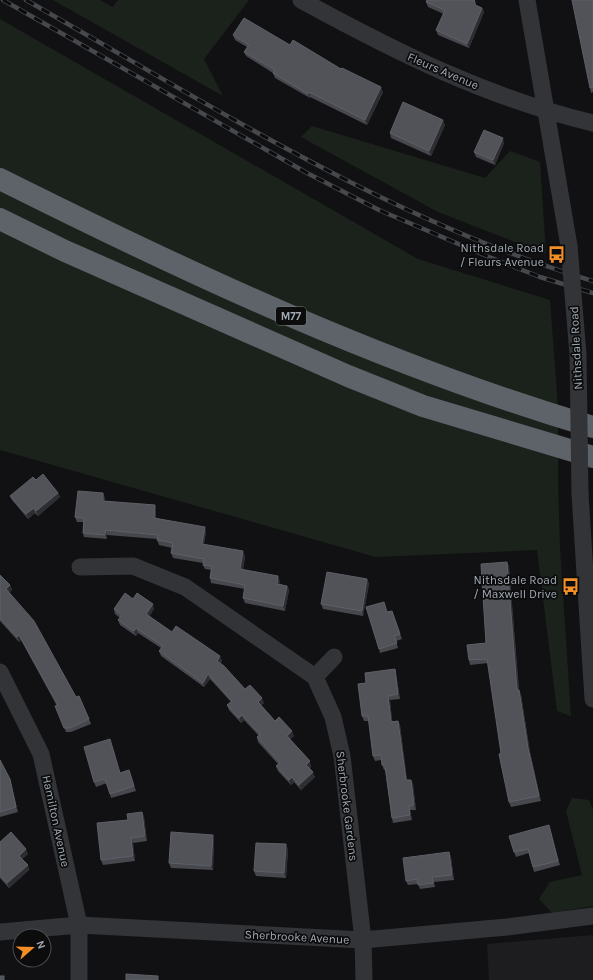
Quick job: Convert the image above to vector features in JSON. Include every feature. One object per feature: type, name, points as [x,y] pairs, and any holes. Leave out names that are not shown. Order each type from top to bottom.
[{"type":"highway","name":"M77","points":[[0,165],[309,324]]},
{"type":"highway","name":"M77","points":[[0,179],[167,261],[309,324],[476,390],[593,427]]},
{"type":"highway","points":[[0,219],[72,254],[348,376],[423,406],[593,457]]},
{"type":"street","name":"Fleurs Avenue","points":[[301,0],[425,64],[547,112],[593,123]]},
{"type":"street","name":"Nithsdale Road","points":[[527,0],[569,246],[578,354],[580,494],[587,518],[593,699]]},
{"type":"street","points":[[80,567],[133,566],[185,587],[315,677],[334,657]]},
{"type":"street","name":"Hamilton Avenue","points":[[0,672],[42,754],[79,925],[80,980]]},
{"type":"street","name":"Sherbrooke Gardens","points":[[315,677],[333,717],[342,756],[363,940],[364,980]]},
{"type":"street","name":"Sherbrooke Avenue","points":[[0,932],[79,925],[363,940],[507,927],[593,916]]},
{"type":"shaded area","points":[[53,0],[100,0],[113,7],[118,0],[249,0],[204,59],[223,96]]},
{"type":"shaded area","points":[[0,19],[418,259],[550,300],[558,408],[560,549],[571,716],[557,711],[537,550],[376,557],[0,450]]},
{"type":"shaded area","points":[[312,126],[485,178],[510,151],[540,162],[546,254],[438,212],[301,137]]},
{"type":"shaded area","points":[[572,798],[589,800],[593,810],[593,906],[552,913],[539,899],[550,882],[582,875],[566,811]]},
{"type":"shaded area","points":[[593,935],[593,980],[489,980],[487,944]]},
{"type":"building","points":[[427,0],[474,0],[475,5],[482,8],[467,44],[436,30],[445,10],[426,2]]},
{"type":"building","points":[[572,0],[593,0],[593,87],[590,88]]},
{"type":"building","points":[[244,18],[290,45],[293,40],[341,69],[342,68],[381,87],[365,120],[309,92],[308,94],[273,73],[275,70],[244,52],[249,45],[233,35]]},
{"type":"building","points":[[403,102],[443,120],[429,151],[390,133]]},
{"type":"building","points":[[484,130],[503,138],[493,160],[474,152]]},
{"type":"building","points":[[43,474],[58,493],[36,511],[34,508],[26,514],[10,496],[33,477],[36,480]]},
{"type":"building","points":[[78,491],[103,493],[103,501],[155,505],[154,518],[205,527],[202,544],[243,551],[240,569],[278,576],[277,584],[287,586],[283,606],[243,598],[245,585],[210,578],[212,566],[203,565],[204,559],[171,553],[173,543],[157,540],[158,535],[106,530],[105,535],[83,533],[84,518],[75,517]]},
{"type":"building","points":[[507,562],[517,690],[519,690],[528,748],[539,796],[509,802],[499,754],[501,753],[487,659],[469,660],[467,645],[486,643],[481,564]]},
{"type":"building","points":[[327,572],[367,579],[362,611],[321,604]]},
{"type":"building","points":[[0,575],[10,585],[6,589],[34,621],[76,697],[79,696],[89,719],[70,728],[64,728],[55,706],[58,705],[19,635],[17,637],[0,618]]},
{"type":"building","points":[[125,593],[133,599],[137,593],[153,604],[146,614],[172,632],[176,626],[220,656],[217,661],[224,666],[245,689],[250,685],[262,698],[258,702],[275,721],[279,717],[292,731],[287,736],[310,761],[306,765],[313,772],[299,785],[292,777],[289,780],[276,766],[280,763],[257,737],[260,734],[242,715],[239,718],[227,705],[232,701],[208,674],[203,683],[159,651],[163,646],[136,628],[134,631],[118,620],[122,615],[114,609]]},
{"type":"building","points":[[384,602],[387,612],[392,611],[400,634],[394,636],[397,643],[379,649],[366,607]]},
{"type":"building","points":[[395,669],[398,694],[388,696],[391,722],[398,721],[406,780],[411,780],[414,805],[409,806],[410,815],[392,818],[385,765],[382,765],[381,755],[373,756],[368,716],[362,716],[358,684],[366,683],[365,673]]},
{"type":"building","points":[[110,739],[120,773],[129,770],[134,786],[110,794],[105,779],[94,782],[84,747]]},
{"type":"building","points":[[0,760],[10,779],[16,807],[0,812]]},
{"type":"building","points":[[142,812],[145,836],[131,838],[133,856],[101,860],[97,823],[128,820],[127,814]]},
{"type":"building","points":[[549,825],[558,861],[533,867],[528,849],[514,852],[509,836]]},
{"type":"building","points":[[11,832],[26,849],[19,856],[28,865],[7,883],[0,875],[0,842]]},
{"type":"building","points":[[171,832],[213,835],[211,866],[169,863]]},
{"type":"building","points":[[256,843],[286,844],[284,873],[254,871]]},
{"type":"building","points":[[449,852],[452,875],[432,877],[433,883],[418,885],[417,879],[406,881],[403,858]]},
{"type":"building","points":[[126,974],[158,976],[158,980],[126,980]]},
{"type":"building","points":[[0,976],[4,976],[4,980],[0,980]]},
{"type":"railway","points":[[3,0],[307,173],[379,210],[540,277],[593,293]]},
{"type":"railway","points":[[26,0],[232,119],[373,193],[444,226],[518,256],[593,281]]},
{"type":"place","name":"Nithsdale Road / Fleurs Avenue","points":[[557,255]]},
{"type":"place","name":"Nithsdale Road / Maxwell Drive","points":[[570,587]]}]
